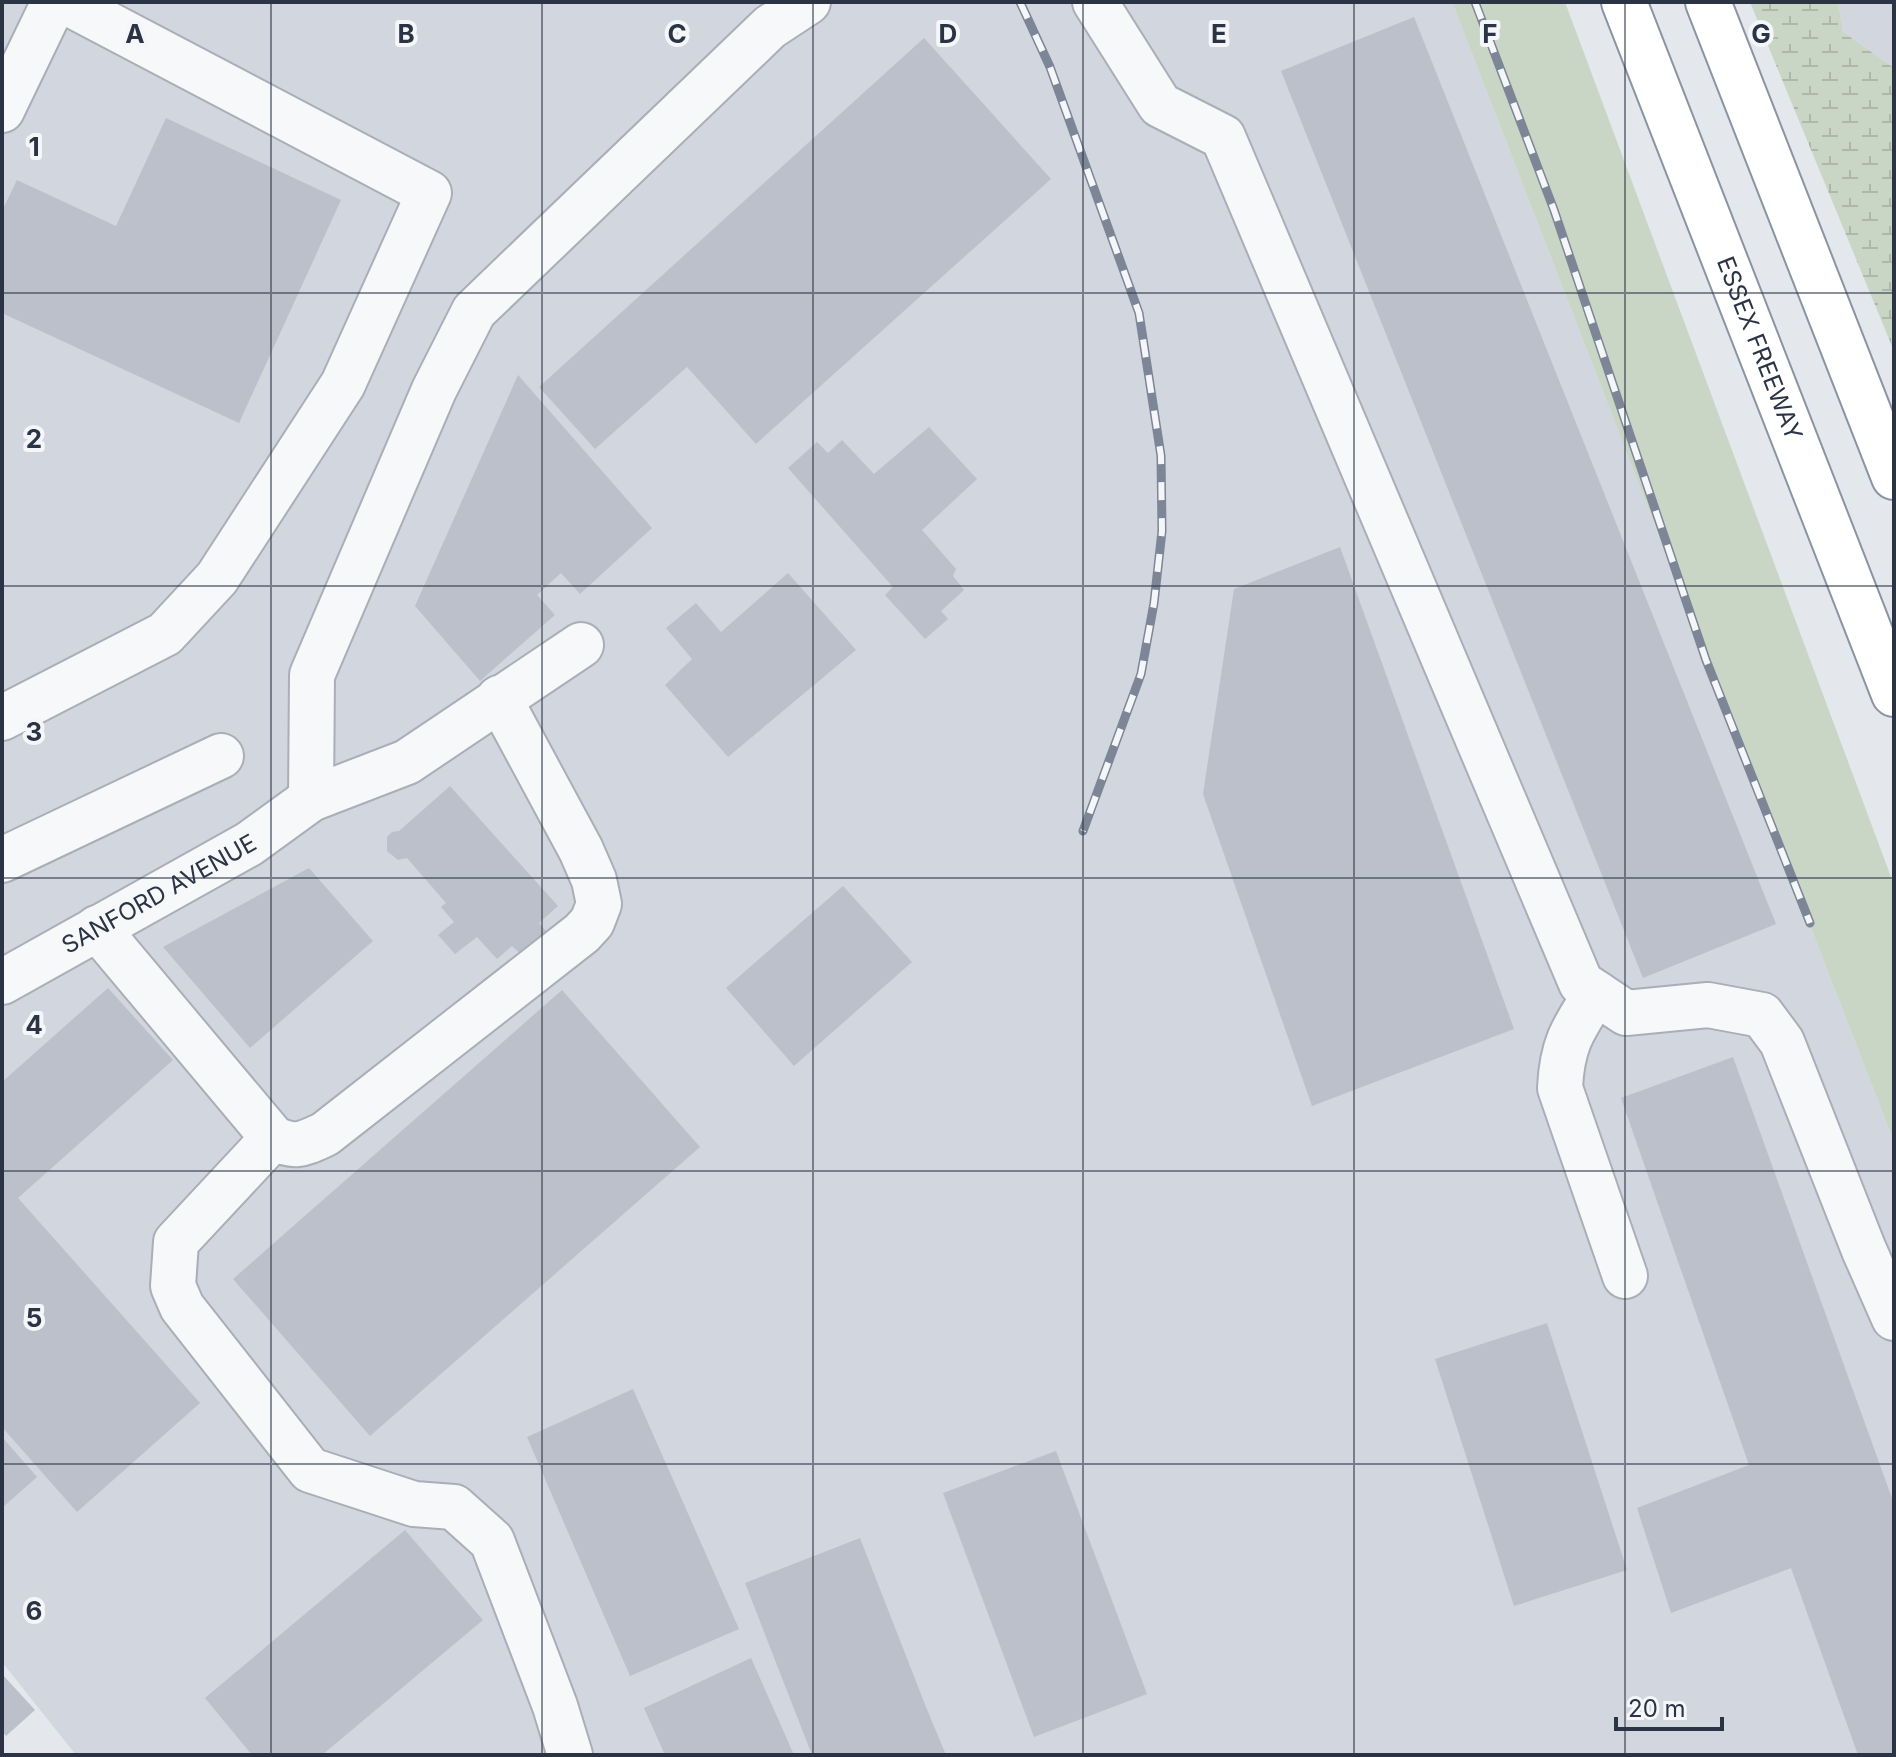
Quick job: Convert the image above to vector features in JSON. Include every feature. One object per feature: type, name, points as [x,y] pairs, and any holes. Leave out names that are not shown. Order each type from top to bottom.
[{"type":"highway","name":"ESSEX FREEWAY","points":[[1624,2],[1894,694]]},
{"type":"highway","points":[[1708,2],[1894,477]]},
{"type":"street","points":[[2,110],[54,2]]},
{"type":"street","points":[[2,718],[165,634],[217,578],[343,384],[429,193],[66,2]]},
{"type":"street","points":[[311,799],[312,675],[434,390],[474,311],[770,27],[808,2]]},
{"type":"street","points":[[1095,2],[1160,105],[1223,137],[1581,983],[1626,1013],[1708,1005],[1762,1015],[1782,1042],[1894,1318]]},
{"type":"street","name":"SANFORD AVENUE","points":[[2,982],[249,844],[311,799],[407,762],[581,645]]},
{"type":"street","points":[[97,928],[273,1138],[290,1145],[302,1145],[325,1134],[592,922],[599,904],[594,880],[499,698]]},
{"type":"street","points":[[2,860],[221,756]]},
{"type":"street","points":[[1596,993],[1565,1046],[1560,1088],[1625,1276]]},
{"type":"street","points":[[273,1138],[176,1242],[173,1286],[182,1307],[310,1470],[414,1504],[454,1507],[492,1541],[555,1706],[570,1755]]},
{"type":"shaded area","points":[[2,2],[1452,2],[1894,1142],[1894,1755],[76,1755],[2,1662]]},
{"type":"shaded area","points":[[1838,2],[1894,2],[1894,68],[1843,32]]},
{"type":"green space","points":[[1452,2],[1565,2],[1894,885],[1894,1142]]},
{"type":"green space","points":[[1750,2],[1838,2],[1843,32],[1894,68],[1894,351]]},
{"type":"building","points":[[1414,17],[1776,924],[1643,978],[1281,71]]},
{"type":"building","points":[[924,38],[1051,179],[756,444],[687,367],[595,449],[539,387]]},
{"type":"building","points":[[166,118],[341,200],[239,423],[2,313],[2,211],[17,180],[116,226]]},
{"type":"building","points":[[518,375],[652,528],[580,594],[561,573],[537,595],[555,615],[480,681],[415,606]]},
{"type":"building","points":[[929,427],[977,479],[922,530],[956,569],[953,576],[964,590],[941,611],[948,619],[925,639],[885,595],[893,587],[788,468],[817,442],[828,453],[842,440],[874,474]]},
{"type":"building","points":[[1340,547],[1514,1029],[1312,1106],[1203,794],[1234,589]]},
{"type":"building","points":[[788,573],[856,650],[728,757],[665,685],[692,659],[666,628],[696,603],[721,632]]},
{"type":"building","points":[[450,786],[558,906],[539,923],[546,931],[521,954],[512,946],[497,959],[477,937],[455,954],[438,935],[454,922],[441,907],[446,903],[407,858],[398,860],[387,851],[387,837],[399,831]]},
{"type":"building","points":[[309,868],[373,941],[250,1048],[163,947]]},
{"type":"building","points":[[843,886],[912,962],[794,1066],[726,988]]},
{"type":"building","points":[[108,988],[173,1060],[18,1198],[200,1403],[77,1512],[2,1427],[2,1082]]},
{"type":"building","points":[[562,990],[700,1147],[370,1436],[233,1279]]},
{"type":"building","points":[[1733,1057],[1894,1504],[1894,1755],[1858,1755],[1791,1568],[1671,1613],[1637,1508],[1749,1465],[1621,1098]]},
{"type":"building","points":[[1547,1323],[1627,1570],[1514,1606],[1435,1359]]},
{"type":"building","points":[[633,1389],[739,1629],[630,1676],[527,1437]]},
{"type":"building","points":[[2,1437],[37,1477],[2,1508]]},
{"type":"building","points":[[1056,1451],[1147,1694],[1034,1737],[943,1493]]},
{"type":"building","points":[[405,1530],[483,1620],[322,1755],[252,1755],[205,1698]]},
{"type":"building","points":[[860,1538],[946,1755],[812,1755],[745,1583]]},
{"type":"building","points":[[751,1658],[794,1755],[665,1755],[644,1708]]},
{"type":"building","points":[[2,1674],[35,1710],[6,1736],[2,1731]]},
{"type":"railway","points":[[1020,2],[1050,67],[1139,313],[1161,456],[1162,531],[1154,603],[1141,674],[1083,831]]},
{"type":"railway","points":[[1475,2],[1554,210],[1706,660],[1810,923]]}]
